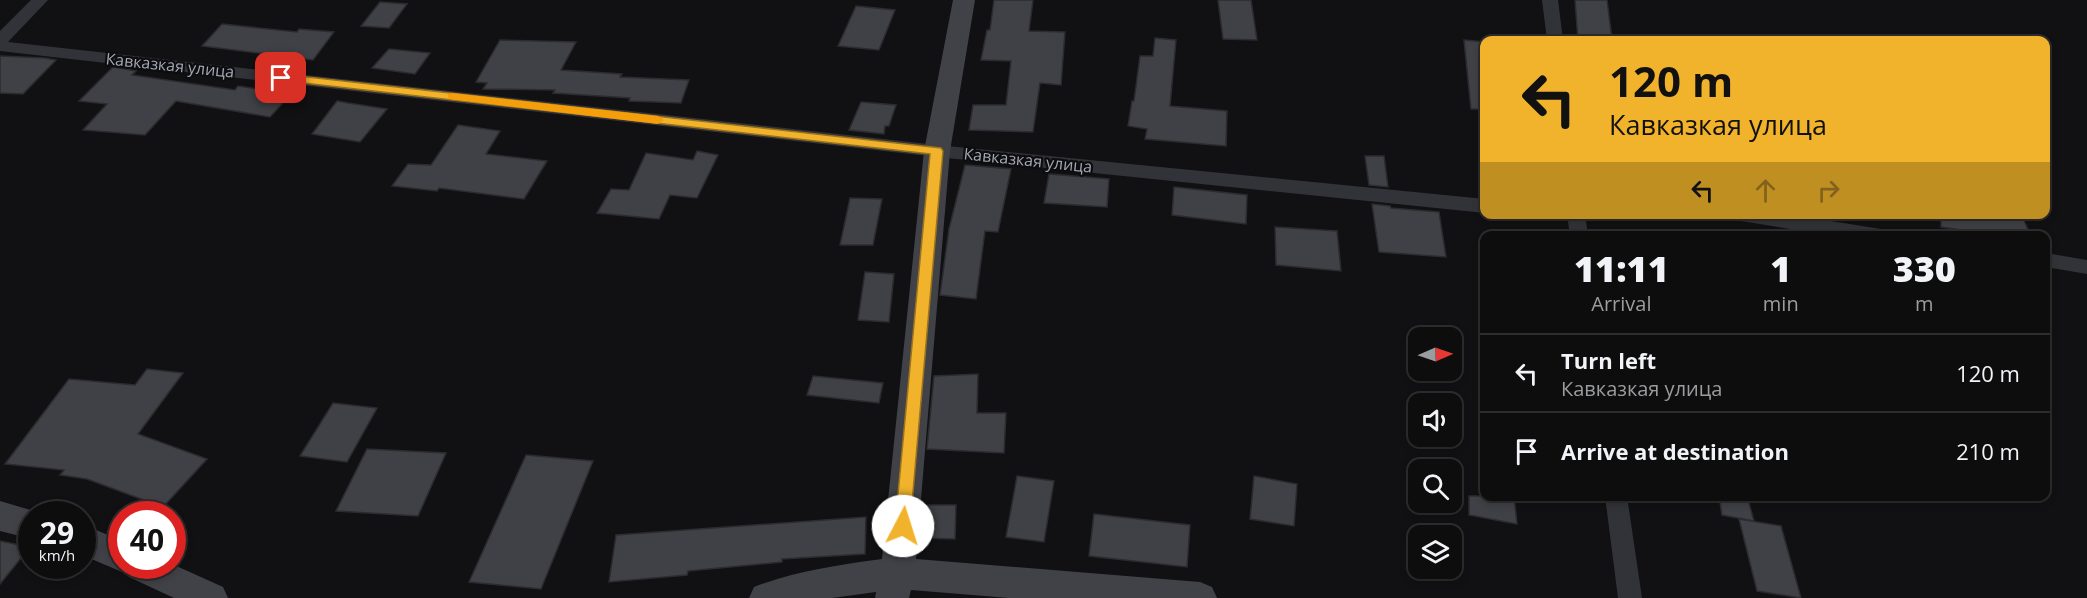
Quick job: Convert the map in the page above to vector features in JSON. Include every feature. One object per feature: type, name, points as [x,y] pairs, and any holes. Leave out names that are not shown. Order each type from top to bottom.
[{"type":"street","points":[[0,40],[40,0]]},
{"type":"street","points":[[895,586],[936,151],[964,0]]},
{"type":"street","points":[[1550,0],[1554,36]]},
{"type":"street","name":"Кавказкая улица","points":[[0,46],[936,151],[1480,205]]},
{"type":"street","points":[[1773,219],[1849,231]]},
{"type":"street","points":[[2050,261],[2087,267]]},
{"type":"street","points":[[1617,501],[1630,598]]},
{"type":"street","points":[[0,516],[18,520]]},
{"type":"street","points":[[169,579],[211,598]]},
{"type":"street","points":[[766,598],[826,583],[1200,598]]},
{"type":"building","points":[[994,0],[1033,0],[1029,31],[1065,32],[1061,85],[1040,83],[1033,132],[969,130],[973,105],[1006,105],[1011,61],[981,60],[987,30],[990,30]]},
{"type":"building","points":[[1218,0],[1251,0],[1257,40],[1223,39]]},
{"type":"building","points":[[1575,0],[1607,0],[1612,36],[1578,36]]},
{"type":"building","points":[[380,2],[407,4],[389,28],[361,26]]},
{"type":"building","points":[[856,6],[895,10],[879,50],[838,46]]},
{"type":"building","points":[[222,24],[297,32],[299,29],[334,32],[313,60],[202,46]]},
{"type":"building","points":[[1155,38],[1176,40],[1170,106],[1227,111],[1226,146],[1145,139],[1147,129],[1128,126],[1140,56],[1153,56]]},
{"type":"building","points":[[500,40],[576,42],[561,70],[622,74],[620,77],[689,80],[681,103],[629,101],[630,98],[553,93],[555,90],[483,89],[487,83],[476,82]]},
{"type":"building","points":[[1464,40],[1480,42],[1480,109],[1471,109]]},
{"type":"building","points":[[389,49],[430,53],[415,74],[372,68]]},
{"type":"building","points":[[0,56],[56,60],[23,94],[0,93]]},
{"type":"building","points":[[113,67],[136,71],[132,75],[235,90],[238,86],[291,94],[270,117],[176,101],[145,135],[83,130],[107,104],[79,101]]},
{"type":"building","points":[[337,101],[387,109],[360,142],[312,134]]},
{"type":"building","points":[[861,102],[896,105],[889,126],[885,126],[884,134],[849,130]]},
{"type":"building","points":[[458,125],[500,131],[486,154],[547,161],[524,199],[439,188],[437,191],[392,186],[408,164],[431,165]]},
{"type":"building","points":[[697,151],[718,155],[697,198],[670,195],[659,219],[597,213],[611,189],[629,190],[646,153],[693,160]]},
{"type":"building","points":[[1365,156],[1384,156],[1388,187],[1369,185]]},
{"type":"building","points":[[965,165],[1011,169],[998,232],[985,231],[976,299],[940,295],[949,229]]},
{"type":"building","points":[[1049,174],[1109,179],[1107,207],[1044,203]]},
{"type":"building","points":[[1174,187],[1247,195],[1246,224],[1172,215]]},
{"type":"building","points":[[850,198],[882,199],[873,245],[840,245]]},
{"type":"building","points":[[1372,204],[1439,212],[1446,257],[1379,252]]},
{"type":"building","points":[[1941,219],[2023,219],[2029,231],[1969,231],[1941,227]]},
{"type":"building","points":[[1275,227],[1337,231],[1341,271],[1276,265]]},
{"type":"building","points":[[865,272],[894,274],[889,322],[858,320]]},
{"type":"building","points":[[147,369],[183,373],[138,434],[207,459],[168,501],[147,501],[87,479],[60,475],[64,470],[5,464],[69,379],[135,385]]},
{"type":"building","points":[[978,374],[977,413],[1006,413],[1004,453],[927,449],[934,376]]},
{"type":"building","points":[[813,376],[883,383],[879,403],[807,395]]},
{"type":"building","points":[[333,403],[377,408],[347,462],[300,456]]},
{"type":"building","points":[[367,449],[446,453],[418,516],[336,511]]},
{"type":"building","points":[[526,455],[593,461],[541,589],[469,582]]},
{"type":"building","points":[[1017,476],[1054,481],[1044,542],[1006,537]]},
{"type":"building","points":[[1254,476],[1297,484],[1294,526],[1250,519]]},
{"type":"building","points":[[1469,496],[1480,496],[1480,501],[1515,501],[1517,524],[1469,515]]},
{"type":"building","points":[[1720,501],[1748,501],[1754,521],[1722,515]]},
{"type":"building","points":[[923,505],[956,505],[955,539],[920,538]]},
{"type":"building","points":[[1094,514],[1190,525],[1187,567],[1089,556]]},
{"type":"building","points":[[866,517],[865,554],[782,559],[782,562],[688,571],[687,575],[609,582],[616,535]]},
{"type":"building","points":[[1739,519],[1781,526],[1801,598],[1757,591]]},
{"type":"building","points":[[0,541],[18,545],[18,562],[0,584]]},
{"type":"slow traffic","points":[[452,97],[658,120]]},
{"type":"route","points":[[281,78],[936,151],[903,526]]}]
